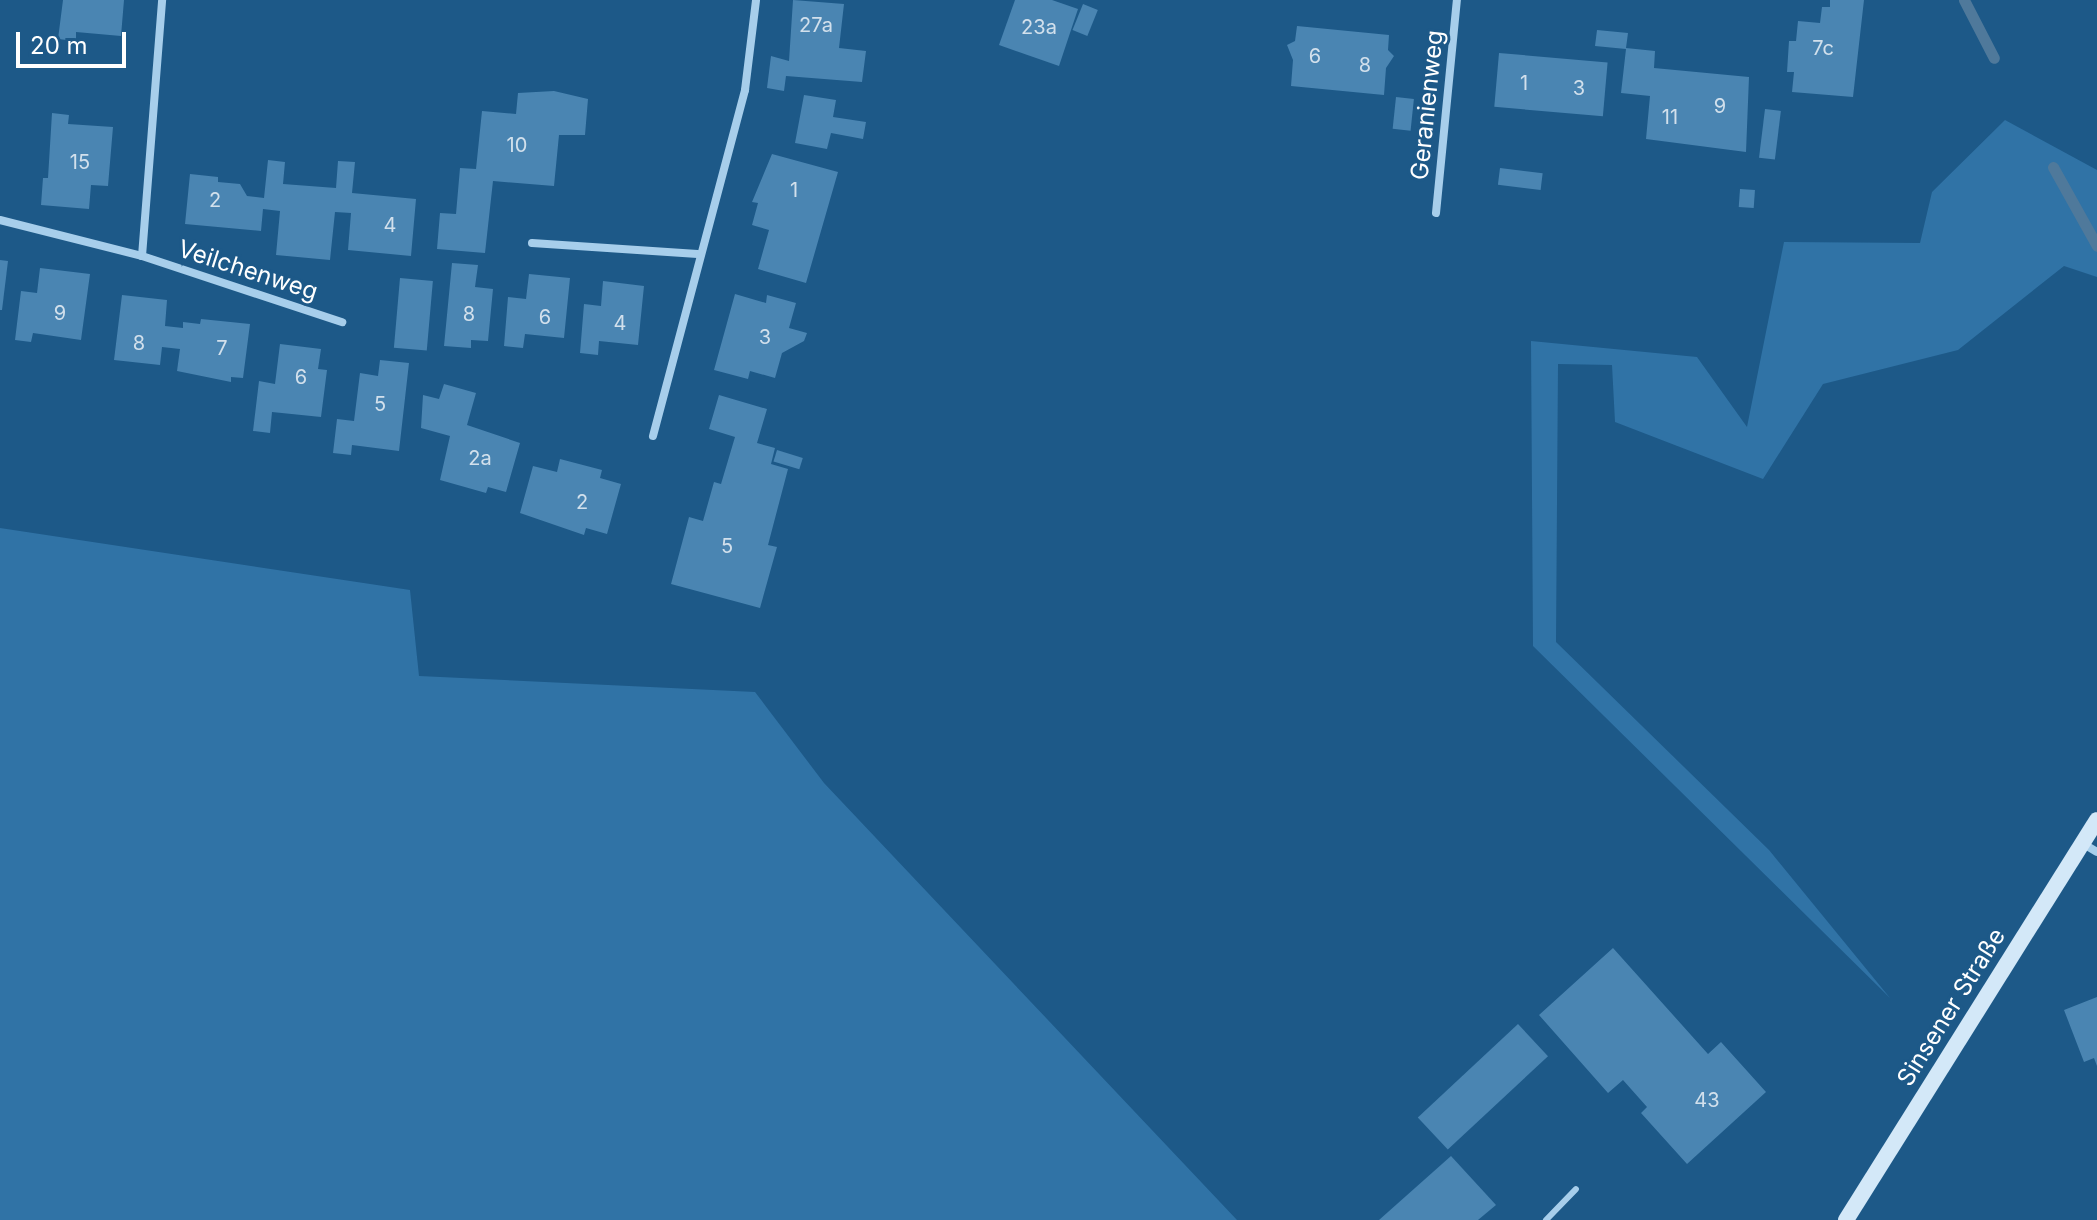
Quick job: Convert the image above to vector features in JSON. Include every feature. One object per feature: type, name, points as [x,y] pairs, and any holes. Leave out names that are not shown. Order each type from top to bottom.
[{"type":"main road","name":"Sinsener Straße","points":[[1846,1220],[2097,820]]},
{"type":"street","name":"Veilchenweg","points":[[142,256],[162,0]]},
{"type":"street","points":[[653,436],[698,254],[745,90],[756,0]]},
{"type":"street","name":"Geranienweg","points":[[1436,213],[1457,0]]},
{"type":"street","name":"Veilchenweg","points":[[0,220],[142,256],[342,322]]},
{"type":"street","points":[[532,243],[698,254]]},
{"type":"street","points":[[2082,843],[2097,852]]},
{"type":"lane","points":[[1546,1220],[1576,1189]]},
{"type":"shaded area","points":[[2005,120],[2097,170],[2097,277],[2064,266],[1958,350],[1823,384],[1763,479],[1615,422],[1612,365],[1558,364],[1556,642],[1769,850],[1890,998],[1533,646],[1531,341],[1697,357],[1747,427],[1784,242],[1920,243],[1932,192]]},
{"type":"shaded area","points":[[0,528],[410,590],[419,676],[755,692],[824,783],[1237,1220],[0,1220]]},
{"type":"building","points":[[63,0],[124,0],[121,36],[76,32],[76,41],[58,39]]},
{"type":"building","points":[[793,0],[844,4],[839,48],[866,51],[862,82],[786,76],[784,91],[767,88],[771,56],[789,61]]},
{"type":"building","points":[[1015,0],[1052,0],[1078,9],[1059,66],[999,45]]},
{"type":"building","points":[[1830,0],[1864,0],[1853,97],[1792,92],[1794,72],[1787,72],[1789,41],[1796,41],[1798,21],[1820,23],[1822,7],[1830,7]]},
{"type":"building","points":[[1083,4],[1098,10],[1087,36],[1073,30]]},
{"type":"building","points":[[1297,26],[1389,35],[1388,50],[1394,56],[1386,68],[1384,95],[1291,86],[1293,60],[1287,45],[1295,41]]},
{"type":"building","points":[[1597,30],[1628,33],[1626,48],[1655,51],[1654,68],[1749,77],[1746,152],[1646,139],[1650,96],[1621,93],[1626,49],[1595,46]]},
{"type":"building","points":[[1499,53],[1608,62],[1603,116],[1494,107]]},
{"type":"building","points":[[554,91],[588,99],[585,135],[559,135],[554,186],[493,181],[485,253],[437,249],[440,213],[456,214],[460,168],[476,169],[482,111],[516,114],[518,93]]},
{"type":"building","points":[[804,95],[836,100],[833,117],[866,122],[863,139],[831,133],[827,149],[795,143]]},
{"type":"building","points":[[1396,97],[1414,99],[1411,131],[1393,129]]},
{"type":"building","points":[[1765,109],[1781,111],[1775,160],[1759,158]]},
{"type":"building","points":[[52,113],[69,115],[68,124],[113,127],[108,186],[91,185],[89,209],[41,205],[43,178],[48,178]]},
{"type":"building","points":[[772,154],[838,172],[806,283],[758,269],[769,230],[752,225],[758,203],[752,202]]},
{"type":"building","points":[[268,160],[285,162],[283,184],[336,188],[338,161],[355,162],[352,193],[416,199],[411,256],[348,250],[351,213],[335,212],[330,260],[276,255],[280,211],[263,209],[261,231],[185,224],[190,174],[218,177],[218,182],[240,184],[247,196],[264,198]]},
{"type":"building","points":[[1500,168],[1543,173],[1541,190],[1498,185]]},
{"type":"building","points":[[1740,189],[1755,190],[1754,208],[1739,207]]},
{"type":"building","points":[[0,260],[8,261],[2,310],[0,310]]},
{"type":"building","points":[[452,263],[478,265],[475,287],[493,289],[488,341],[471,340],[471,348],[444,346]]},
{"type":"building","points":[[40,268],[90,274],[81,340],[33,333],[31,342],[15,340],[21,291],[37,293]]},
{"type":"building","points":[[529,274],[570,278],[564,338],[525,334],[523,348],[504,346],[508,297],[526,299]]},
{"type":"building","points":[[400,278],[433,281],[427,351],[394,348]]},
{"type":"building","points":[[603,281],[644,286],[638,345],[599,341],[598,355],[580,353],[584,304],[601,306]]},
{"type":"building","points":[[735,294],[766,303],[767,295],[796,303],[789,328],[807,333],[804,341],[782,353],[775,378],[750,371],[748,379],[714,370]]},
{"type":"building","points":[[122,295],[167,300],[165,326],[183,328],[183,322],[200,324],[201,319],[250,324],[243,378],[231,377],[231,382],[177,371],[180,349],[162,347],[160,365],[114,360]]},
{"type":"building","points":[[280,344],[321,349],[318,369],[327,370],[321,417],[272,412],[270,433],[253,431],[259,381],[275,384]]},
{"type":"building","points":[[380,360],[409,363],[399,451],[352,445],[351,455],[333,453],[337,419],[354,421],[360,373],[378,376]]},
{"type":"building","points":[[444,384],[476,393],[467,425],[520,443],[506,492],[488,487],[486,493],[440,480],[450,436],[421,428],[423,395],[439,399]]},
{"type":"building","points":[[719,395],[767,409],[757,443],[775,448],[771,464],[788,469],[768,545],[777,547],[760,608],[671,584],[689,517],[703,521],[714,482],[721,484],[735,437],[709,429]]},
{"type":"building","points":[[777,450],[803,458],[799,469],[773,461]]},
{"type":"building","points":[[560,459],[602,470],[600,478],[621,484],[607,534],[586,528],[584,535],[520,513],[533,466],[557,472]]},
{"type":"building","points":[[1613,948],[1708,1054],[1721,1042],[1766,1092],[1687,1164],[1641,1113],[1647,1107],[1623,1080],[1608,1093],[1539,1015]]},
{"type":"building","points":[[2097,997],[2097,1066],[2094,1058],[2084,1062],[2064,1010]]},
{"type":"building","points":[[1518,1024],[1548,1056],[1448,1150],[1418,1117]]},
{"type":"building","points":[[1451,1156],[1496,1205],[1478,1220],[1379,1220]]},
{"type":"waterway","points":[[1964,0],[1994,58]]},
{"type":"waterway","points":[[2053,167],[2097,246]]}]
